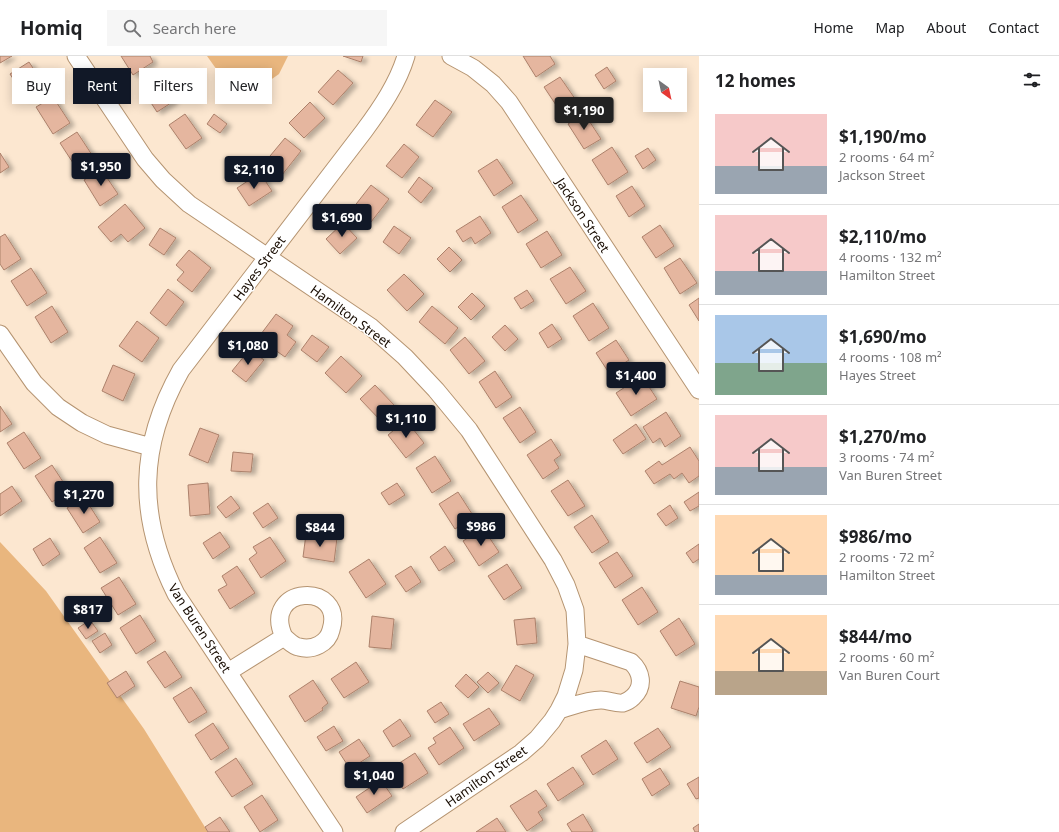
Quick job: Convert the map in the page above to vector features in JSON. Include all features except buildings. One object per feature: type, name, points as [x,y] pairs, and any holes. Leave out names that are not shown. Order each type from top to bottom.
[{"type":"street","name":"Hamilton Street","points":[[76,56],[145,159],[163,180],[189,204],[371,328],[405,357],[436,390],[469,430],[553,560],[566,585],[575,610],[577,644],[574,670],[566,696],[552,721],[537,739],[521,754],[404,832]]},
{"type":"street","name":"Hayes Street","points":[[151,447],[164,405],[182,370],[379,110],[400,74],[406,56]]},
{"type":"street","name":"Jackson Street","points":[[451,56],[473,68],[493,84],[509,102],[699,390]]},
{"type":"street","points":[[0,334],[34,383],[58,407],[82,423],[107,435],[151,447]]},
{"type":"street","name":"Van Buren Street","points":[[151,447],[147,475],[152,531],[160,557],[176,594],[334,832]]},
{"type":"street","points":[[228,672],[284,637]]},
{"type":"street","points":[[559,710],[591,701],[602,700],[623,703],[637,694],[640,687],[640,674],[631,662],[577,644]]},
{"type":"shaded area","points":[[207,56],[288,56],[279,74],[272,79],[272,68],[216,68]]},
{"type":"shaded area","points":[[0,542],[46,591],[144,729],[208,832],[0,832]]}]
